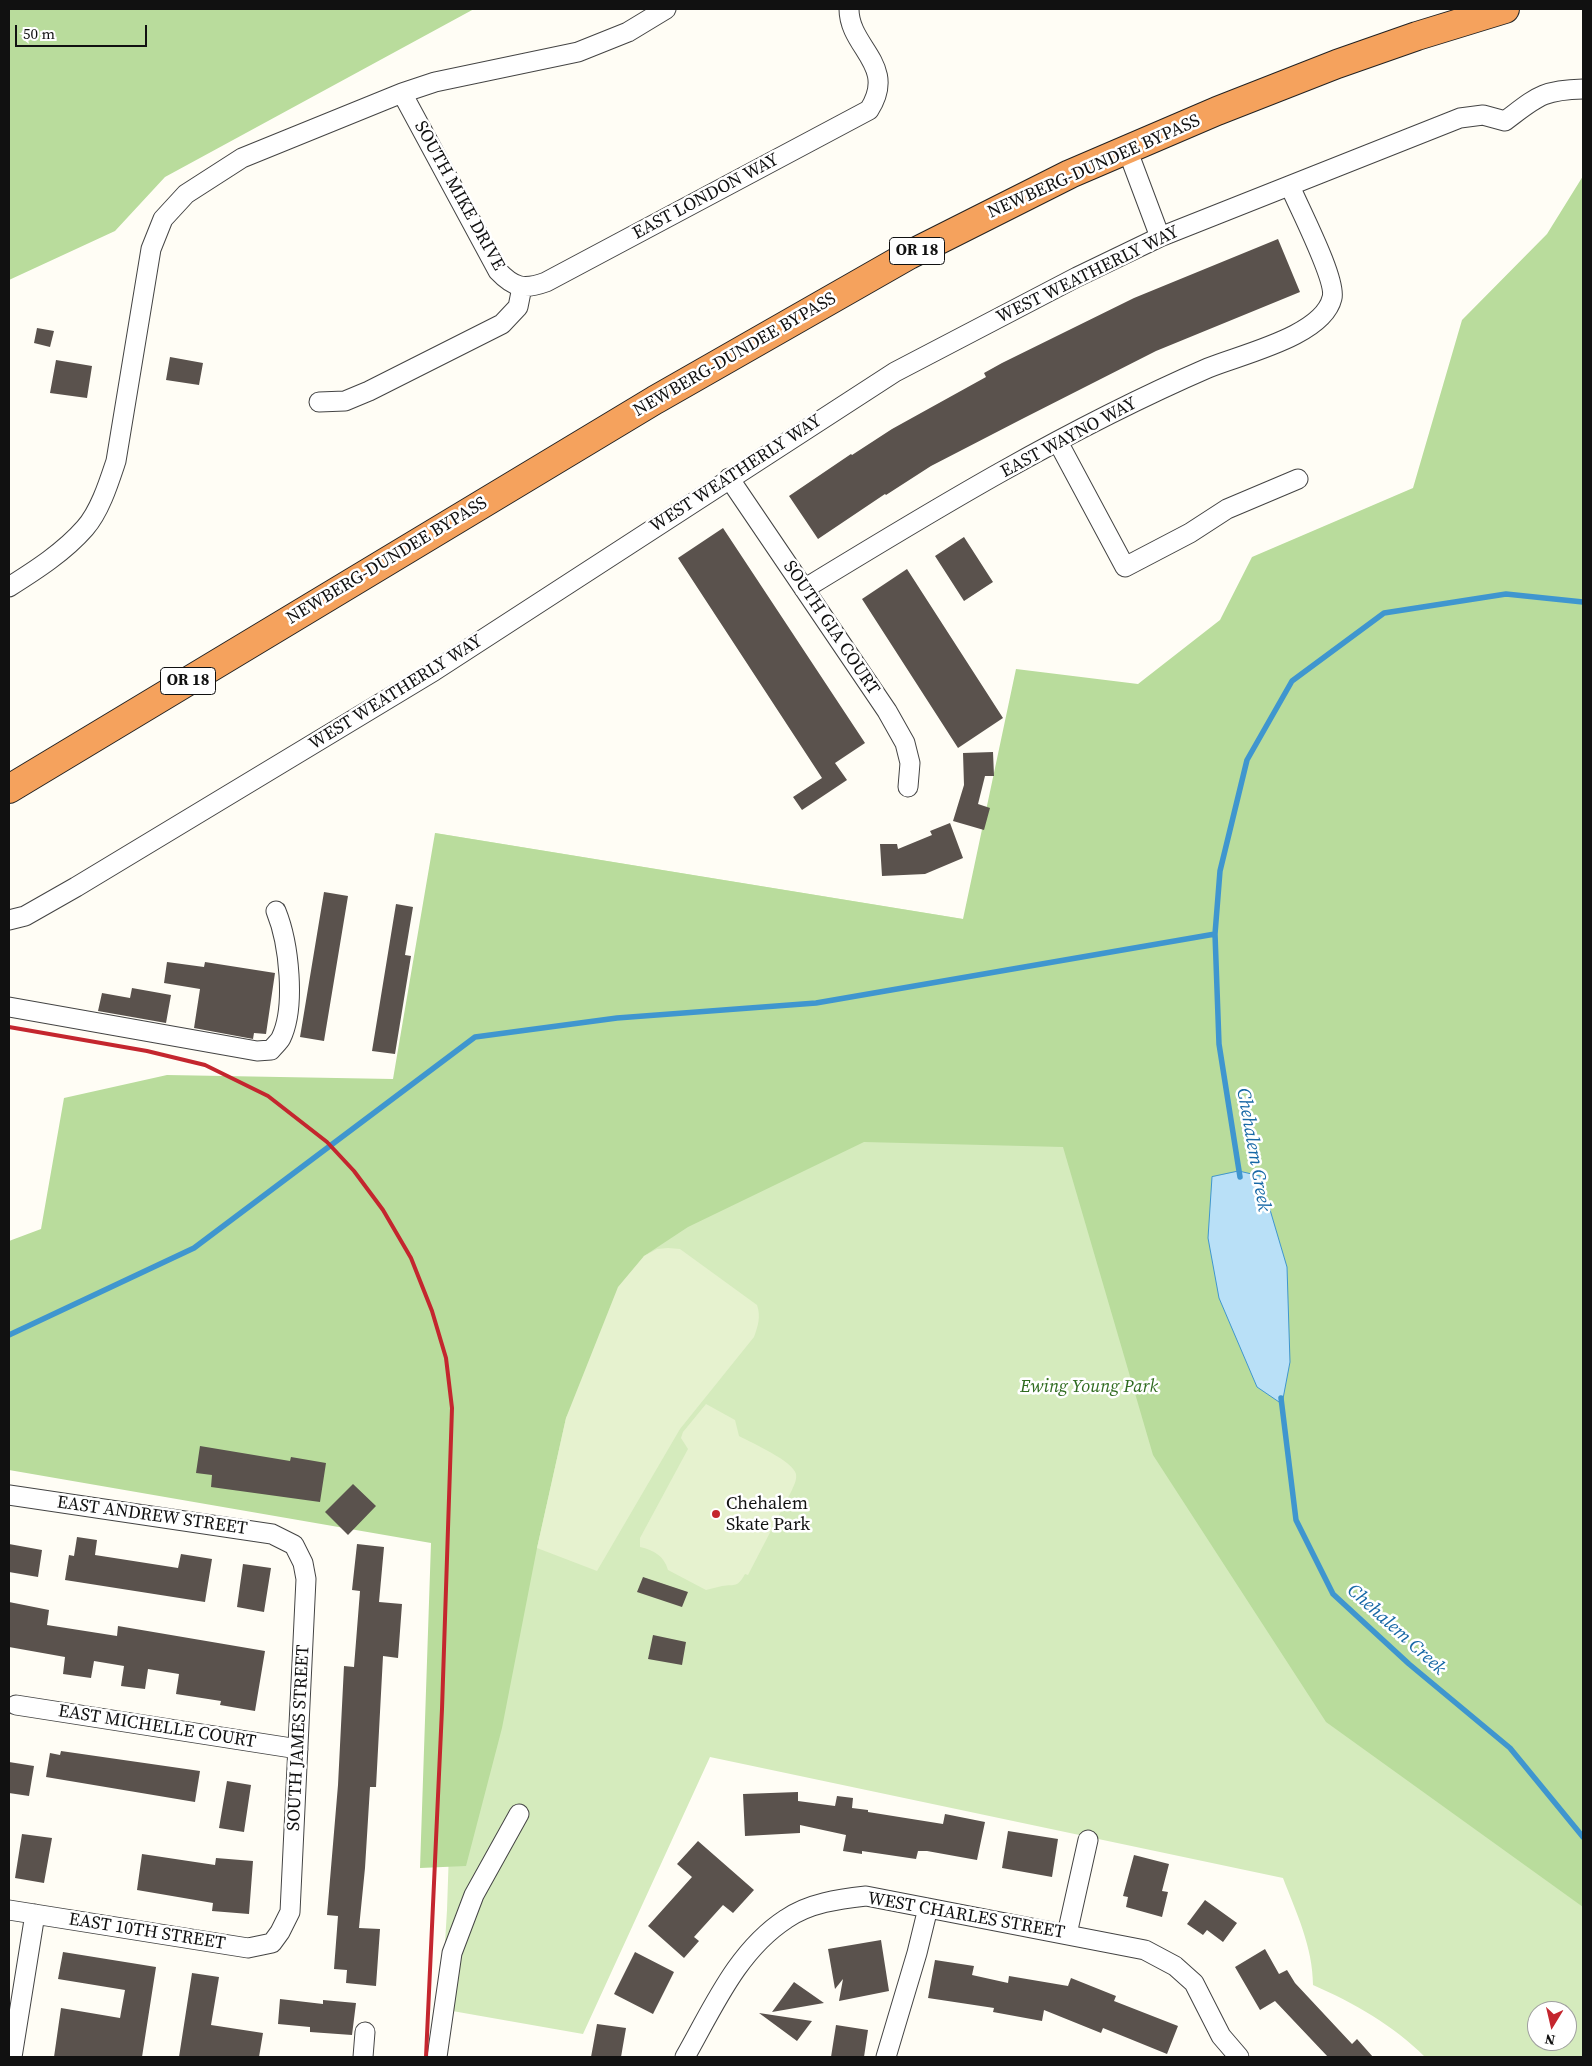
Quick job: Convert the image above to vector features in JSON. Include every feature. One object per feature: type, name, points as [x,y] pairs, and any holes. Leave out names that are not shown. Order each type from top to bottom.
[{"type":"highway","name":"NEWBERG-DUNDEE BYPASS","points":[[9,789],[655,400],[910,255],[1044,187],[1127,149],[1268,90],[1417,36],[1505,9]]},
{"type":"street","points":[[9,587],[61,552],[86,527],[106,491],[116,462],[151,249],[164,219],[186,194],[242,158],[402,92],[435,82],[578,52],[628,32],[666,9]]},
{"type":"street","name":"EAST LONDON WAY","points":[[522,287],[546,282],[869,110],[879,89],[877,70],[851,22],[849,9]]},
{"type":"street","name":"WEST WEATHERLY WAY","points":[[9,920],[25,916],[76,887],[426,676],[895,372],[1077,277],[1160,238],[1460,118],[1483,115],[1505,120],[1540,95],[1554,90],[1583,89]]},
{"type":"street","name":"SOUTH MIKE DRIVE","points":[[319,402],[336,403],[353,398],[502,324],[518,307],[522,287],[508,282],[498,271],[402,92]]},
{"type":"street","points":[[1127,149],[1160,238]]},
{"type":"street","name":"EAST WAYNO WAY","points":[[804,589],[927,514],[1079,429],[1209,368],[1301,332],[1324,316],[1333,297],[1330,277],[1290,186]]},
{"type":"street","points":[[1058,442],[1125,567],[1190,533],[1227,509],[1298,479]]},
{"type":"street","name":"SOUTH GIA COURT","points":[[729,478],[906,743],[910,763],[908,787]]},
{"type":"street","points":[[9,1008],[257,1051],[271,1050],[281,1039],[289,1008],[289,967],[282,926],[276,912]]},
{"type":"street","name":"EAST ANDREW STREET","points":[[9,1495],[272,1534],[294,1545]]},
{"type":"street","name":"SOUTH JAMES STREET","points":[[280,1932],[290,1912],[306,1579],[304,1563],[294,1545]]},
{"type":"street","name":"EAST MICHELLE COURT","points":[[16,1705],[298,1749]]},
{"type":"street","points":[[437,2057],[452,1953],[474,1895],[518,1814]]},
{"type":"street","points":[[1067,1934],[1088,1840]]},
{"type":"street","name":"WEST CHARLES STREET","points":[[685,2057],[738,1965],[762,1938],[787,1918],[815,1906],[842,1898],[866,1896],[1145,1950],[1175,1966],[1194,1983],[1221,2036],[1239,2057]]},
{"type":"street","points":[[886,2057],[917,1953],[928,1908]]},
{"type":"street","name":"EAST 10TH STREET","points":[[9,1910],[248,1948],[272,1944],[280,1932]]},
{"type":"street","points":[[12,2057],[35,1914]]},
{"type":"street","points":[[363,2057],[365,2032]]},
{"type":"green space","points":[[9,9],[474,9],[165,177],[115,231],[9,280]]},
{"type":"green space","points":[[1583,176],[1583,1907],[1326,1722],[1153,1455],[1063,1147],[864,1142],[688,1227],[644,1256],[566,1418],[537,1548],[502,1728],[466,1866],[420,1868],[431,1543],[9,1470],[9,1241],[41,1229],[64,1098],[167,1075],[393,1079],[435,833],[963,919],[1016,669],[1138,684],[1220,620],[1252,557],[1413,488],[1462,320],[1547,234]]},
{"type":"green space","name":"Ewing Young Park","points":[[435,833],[963,919],[1583,1819],[1583,2057],[1425,2057],[1413,2045],[1372,2016],[1343,1999],[1313,1985],[1307,1943],[1283,1878],[710,1757],[583,2034],[441,2009],[447,1910],[463,1433]]},
{"type":"green space","points":[[657,1249],[680,1249],[757,1305],[759,1314],[758,1325],[754,1337],[680,1429],[597,1571],[537,1548],[566,1418],[618,1287],[644,1256]]},
{"type":"green space","name":"Chehalem Skate Park","points":[[706,1404],[735,1420],[739,1436],[780,1458],[793,1469],[796,1476],[792,1490],[748,1575],[745,1574],[740,1582],[736,1584],[706,1590],[668,1570],[658,1554],[640,1547],[640,1538],[688,1449],[681,1438],[683,1432]]},
{"type":"water","points":[[1239,1171],[1260,1176],[1287,1267],[1290,1362],[1282,1404],[1257,1387],[1219,1298],[1208,1238],[1212,1177]]},
{"type":"building","points":[[1278,239],[1300,292],[1156,351],[1022,419],[931,466],[818,539],[789,496],[892,429],[986,377],[984,373],[1002,363],[1134,298]]},
{"type":"building","points":[[37,328],[54,331],[50,347],[34,343]]},
{"type":"building","points":[[170,357],[203,363],[199,385],[166,380]]},
{"type":"building","points":[[56,360],[92,366],[87,398],[50,393]]},
{"type":"building","points":[[723,528],[865,743],[835,763],[847,780],[802,810],[793,797],[822,778],[678,558]]},
{"type":"building","points":[[964,537],[993,582],[964,601],[935,556]]},
{"type":"building","points":[[907,569],[1003,718],[958,748],[862,599]]},
{"type":"building","points":[[993,752],[994,776],[985,776],[978,804],[990,808],[984,830],[953,821],[964,785],[963,753]]},
{"type":"building","points":[[950,823],[963,858],[925,874],[882,876],[880,844],[897,844],[898,849],[932,835],[930,831]]},
{"type":"building","points":[[324,892],[348,896],[324,1041],[300,1037]]},
{"type":"building","points":[[396,904],[413,907],[405,955],[411,956],[395,1054],[372,1051]]},
{"type":"building","points":[[167,962],[204,967],[205,962],[275,973],[266,1034],[254,1033],[253,1039],[194,1028],[200,989],[164,983]]},
{"type":"building","points":[[132,988],[171,995],[166,1023],[98,1011],[102,993],[130,998]]},
{"type":"building","points":[[200,1446],[290,1461],[291,1457],[326,1463],[320,1502],[211,1487],[212,1475],[196,1473]]},
{"type":"building","points":[[353,1484],[376,1506],[348,1535],[325,1512]]},
{"type":"building","points":[[77,1537],[97,1540],[95,1555],[178,1568],[181,1554],[212,1559],[205,1602],[65,1580],[69,1555],[74,1556]]},
{"type":"building","points":[[9,1544],[42,1550],[38,1577],[9,1572]]},
{"type":"building","points":[[357,1544],[384,1547],[379,1602],[402,1604],[398,1658],[383,1656],[376,1787],[370,1787],[359,1928],[380,1929],[376,1986],[346,1983],[347,1970],[334,1969],[338,1916],[327,1915],[338,1785],[344,1666],[354,1667],[360,1591],[352,1590]]},
{"type":"building","points":[[243,1564],[271,1568],[264,1612],[237,1607]]},
{"type":"building","points":[[643,1577],[688,1592],[682,1607],[637,1592]]},
{"type":"building","points":[[9,1602],[49,1610],[47,1625],[117,1636],[118,1626],[265,1651],[255,1711],[220,1705],[221,1701],[176,1694],[179,1674],[148,1669],[145,1689],[121,1686],[124,1666],[94,1661],[91,1678],[63,1674],[65,1657],[9,1647]]},
{"type":"building","points":[[653,1635],[686,1642],[682,1665],[648,1659]]},
{"type":"building","points":[[61,1751],[200,1771],[195,1802],[46,1777],[50,1753],[60,1755]]},
{"type":"building","points":[[9,1762],[34,1766],[29,1796],[9,1793]]},
{"type":"building","points":[[227,1781],[251,1785],[244,1832],[219,1828]]},
{"type":"building","points":[[798,1792],[798,1801],[835,1806],[837,1796],[853,1798],[852,1808],[868,1810],[868,1812],[943,1824],[945,1814],[985,1822],[977,1860],[927,1851],[918,1851],[916,1859],[862,1851],[862,1854],[843,1851],[846,1835],[800,1825],[800,1833],[745,1836],[743,1794]]},
{"type":"building","points":[[1008,1831],[1058,1839],[1052,1877],[1002,1868]]},
{"type":"building","points":[[22,1834],[52,1838],[44,1883],[15,1878]]},
{"type":"building","points":[[698,1841],[754,1890],[733,1913],[723,1905],[694,1937],[699,1941],[684,1958],[648,1926],[692,1877],[677,1864]]},
{"type":"building","points":[[142,1854],[215,1865],[216,1858],[253,1861],[249,1914],[212,1911],[213,1903],[137,1890]]},
{"type":"building","points":[[1134,1855],[1169,1864],[1162,1891],[1168,1892],[1162,1917],[1126,1907],[1128,1897],[1123,1896]]},
{"type":"building","points":[[1205,1900],[1237,1923],[1223,1942],[1207,1930],[1203,1935],[1187,1924]]},
{"type":"building","points":[[881,1940],[889,1991],[839,2001],[843,1979],[835,1989],[828,1949]]},
{"type":"building","points":[[1265,1949],[1279,1974],[1287,1970],[1295,1983],[1352,2044],[1357,2039],[1373,2057],[1328,2057],[1275,2001],[1260,2010],[1235,1967]]},
{"type":"building","points":[[63,1952],[156,1967],[142,2057],[54,2057],[61,2008],[120,2018],[125,1990],[58,1979]]},
{"type":"building","points":[[635,1952],[674,1972],[653,2014],[614,1994]]},
{"type":"building","points":[[935,1960],[974,1966],[972,1975],[1008,1983],[1009,1976],[1068,1986],[1071,1978],[1116,1996],[1114,2001],[1178,2026],[1167,2054],[1103,2028],[1101,2033],[1044,2010],[1042,2021],[993,2012],[994,2008],[928,1998]]},
{"type":"building","points":[[192,1973],[219,1977],[211,2025],[263,2033],[259,2057],[179,2057]]},
{"type":"building","points":[[794,1982],[824,2003],[772,2012]]},
{"type":"building","points":[[280,1999],[323,2004],[323,2000],[356,2003],[352,2035],[310,2032],[310,2027],[278,2024]]},
{"type":"building","points":[[759,2013],[812,2021],[797,2041]]},
{"type":"building","points":[[597,2024],[626,2028],[621,2057],[591,2057]]},
{"type":"building","points":[[836,2025],[868,2030],[864,2057],[831,2057]]},
{"type":"waterway","name":"Chehalem Creek","points":[[1240,1177],[1219,1044],[1215,934],[1220,871],[1247,760],[1292,681],[1384,613],[1506,594],[1583,602]]},
{"type":"waterway","points":[[9,1335],[194,1248],[475,1037],[617,1018],[816,1003],[1215,934]]},
{"type":"waterway","name":"Chehalem Creek","points":[[1281,1398],[1296,1520],[1333,1594],[1409,1664],[1510,1748],[1583,1837]]},
{"type":"railway","points":[[9,1027],[147,1051],[205,1065],[268,1096],[327,1142],[354,1171],[383,1210],[411,1258],[432,1311],[446,1358],[452,1408],[442,1709],[426,2057]]},
{"type":"place","name":"Chehalem Skate Park","points":[[716,1514]]}]
